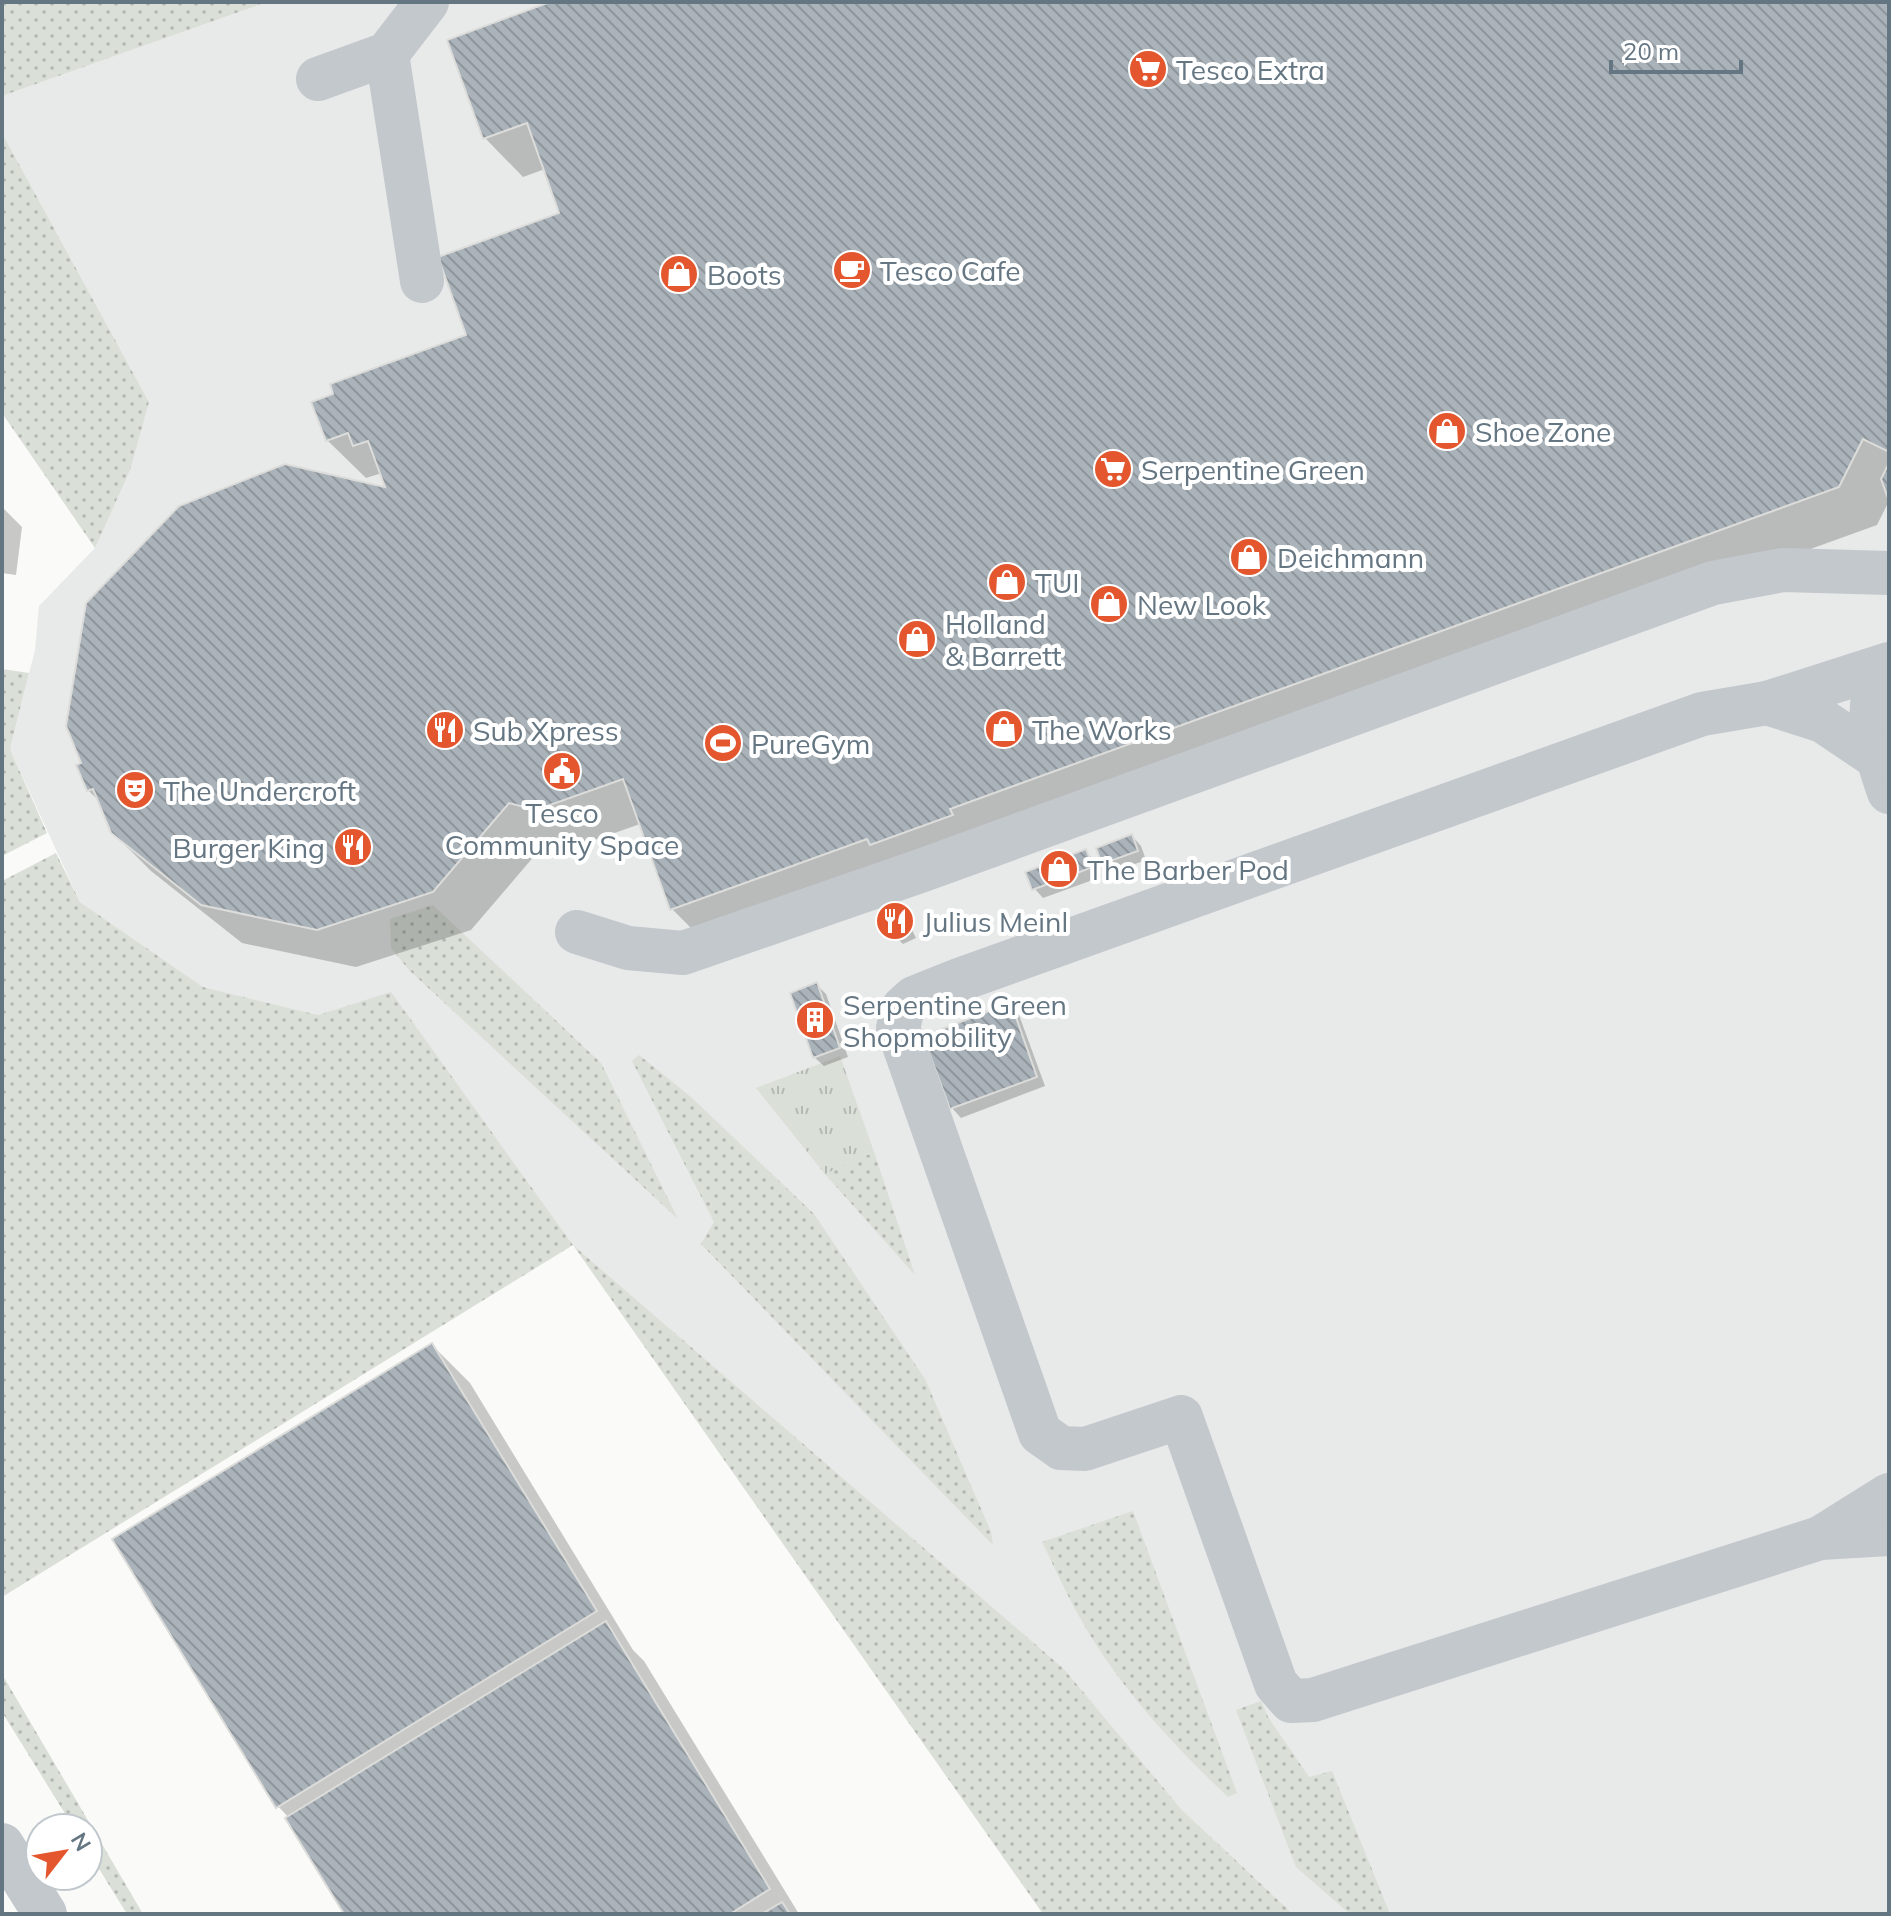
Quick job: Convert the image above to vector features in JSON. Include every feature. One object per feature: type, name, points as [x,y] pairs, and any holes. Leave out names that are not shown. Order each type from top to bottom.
[{"type":"street","points":[[318,79],[387,54],[427,2]]},
{"type":"street","points":[[387,54],[422,281]]},
{"type":"street","points":[[577,932],[628,948],[683,953],[923,870],[1713,583],[1783,570],[1889,573]]},
{"type":"street","points":[[1889,666],[1767,703],[1702,714],[959,980],[914,998],[903,1008],[898,1028],[1040,1433],[1061,1448],[1085,1449],[1181,1417],[1276,1684],[1291,1701],[1313,1700],[1820,1538],[1889,1495]]},
{"type":"street","points":[[1883,775],[1873,722],[1875,690],[1889,666]]},
{"type":"street","points":[[1767,703],[1823,721],[1883,775]]},
{"type":"street","points":[[1820,1538],[1889,1534]]},
{"type":"street","points":[[2,1845],[45,1914]]},
{"type":"shaded area","points":[[267,2],[1889,2],[1889,1914],[1293,1914],[1182,1810],[1064,1669],[573,1245],[391,993],[318,1015],[203,987],[80,902],[10,749],[35,650],[39,606],[95,548],[149,402],[2,133],[2,96]]},
{"type":"green space","points":[[2,2],[267,2],[2,96]]},
{"type":"green space","points":[[2,133],[149,402],[130,470],[95,548],[2,413]]},
{"type":"green space","points":[[2,669],[29,673],[10,749],[47,833],[2,856]]},
{"type":"green space","points":[[56,853],[80,902],[203,987],[318,1015],[391,992],[573,1245],[2,1597],[2,881]]},
{"type":"green space","points":[[433,905],[601,1063],[678,1219],[409,970],[391,948],[390,919]]},
{"type":"green space","points":[[639,1055],[691,1097],[814,1214],[925,1379],[991,1532],[993,1545],[701,1244],[714,1222],[632,1061]]},
{"type":"green space","points":[[840,1056],[874,1152],[825,1174],[756,1088]]},
{"type":"green space","points":[[874,1152],[915,1275],[825,1174]]},
{"type":"green space","points":[[573,1245],[1064,1669],[1182,1810],[1293,1914],[1043,1914]]},
{"type":"green space","points":[[1133,1511],[1237,1793],[1228,1797],[1164,1732],[1107,1661],[1075,1609],[1042,1542]]},
{"type":"green space","points":[[2,1674],[83,1812],[64,1812],[2,1712]]},
{"type":"green space","points":[[1261,1701],[1268,1717],[1309,1777],[1332,1771],[1390,1914],[1350,1914],[1296,1867],[1236,1710]]},
{"type":"green space","points":[[104,1848],[143,1914],[127,1914],[104,1877]]},
{"type":"building","name":"Serpentine Green","points":[[550,2],[1889,2],[1889,452],[1863,439],[1839,487],[950,809],[953,815],[870,845],[867,839],[670,910],[623,779],[536,810],[509,803],[433,892],[317,930],[201,905],[111,833],[93,789],[87,791],[76,765],[81,763],[66,726],[86,603],[179,506],[285,464],[385,487],[368,441],[353,446],[348,433],[326,441],[311,402],[333,394],[330,384],[466,335],[438,257],[559,213],[527,123],[483,139],[447,40]]},
{"type":"building","points":[[1889,463],[1889,501],[1881,479]]},
{"type":"building","points":[[1132,834],[1138,851],[1102,864],[1096,848]]},
{"type":"building","name":"The Barber Pod","points":[[1086,849],[1093,867],[1032,890],[1025,872]]},
{"type":"building","name":"Julius Meinl","points":[[897,907],[908,929],[892,936],[882,914]]},
{"type":"building","name":"Serpentine Green Shopmobility","points":[[817,982],[840,1048],[813,1058],[790,993]]},
{"type":"building","points":[[1011,1003],[1037,1077],[950,1109],[923,1036]]},
{"type":"building","points":[[432,1343],[597,1611],[276,1808],[112,1539]]},
{"type":"building","points":[[606,1621],[770,1889],[730,1914],[344,1914],[285,1818]]},
{"type":"building","points":[[782,1902],[790,1914],[762,1914]]},
{"type":"place","name":"Tesco Extra","points":[[1148,69]]},
{"type":"place","name":"Tesco Cafe","points":[[852,270]]},
{"type":"place","name":"Boots","points":[[679,274]]},
{"type":"place","name":"Shoe Zone","points":[[1447,431]]},
{"type":"place","name":"Serpentine Green","points":[[1113,469]]},
{"type":"place","name":"Deichmann","points":[[1249,557]]},
{"type":"place","name":"TUI","points":[[1007,582]]},
{"type":"place","name":"New Look","points":[[1109,604]]},
{"type":"place","name":"Holland & Barrett","points":[[917,639]]},
{"type":"place","name":"The Works","points":[[1004,729]]},
{"type":"place","name":"Sub Xpress","points":[[445,730]]},
{"type":"place","name":"PureGym","points":[[723,743]]},
{"type":"place","name":"Tesco Community Space","points":[[562,771]]},
{"type":"place","name":"The Undercroft","points":[[135,790]]},
{"type":"place","name":"Burger King","points":[[353,847]]},
{"type":"place","name":"The Barber Pod","points":[[1059,869]]},
{"type":"place","name":"Julius Meinl","points":[[895,921]]},
{"type":"place","name":"Serpentine Green Shopmobility","points":[[815,1020]]}]
